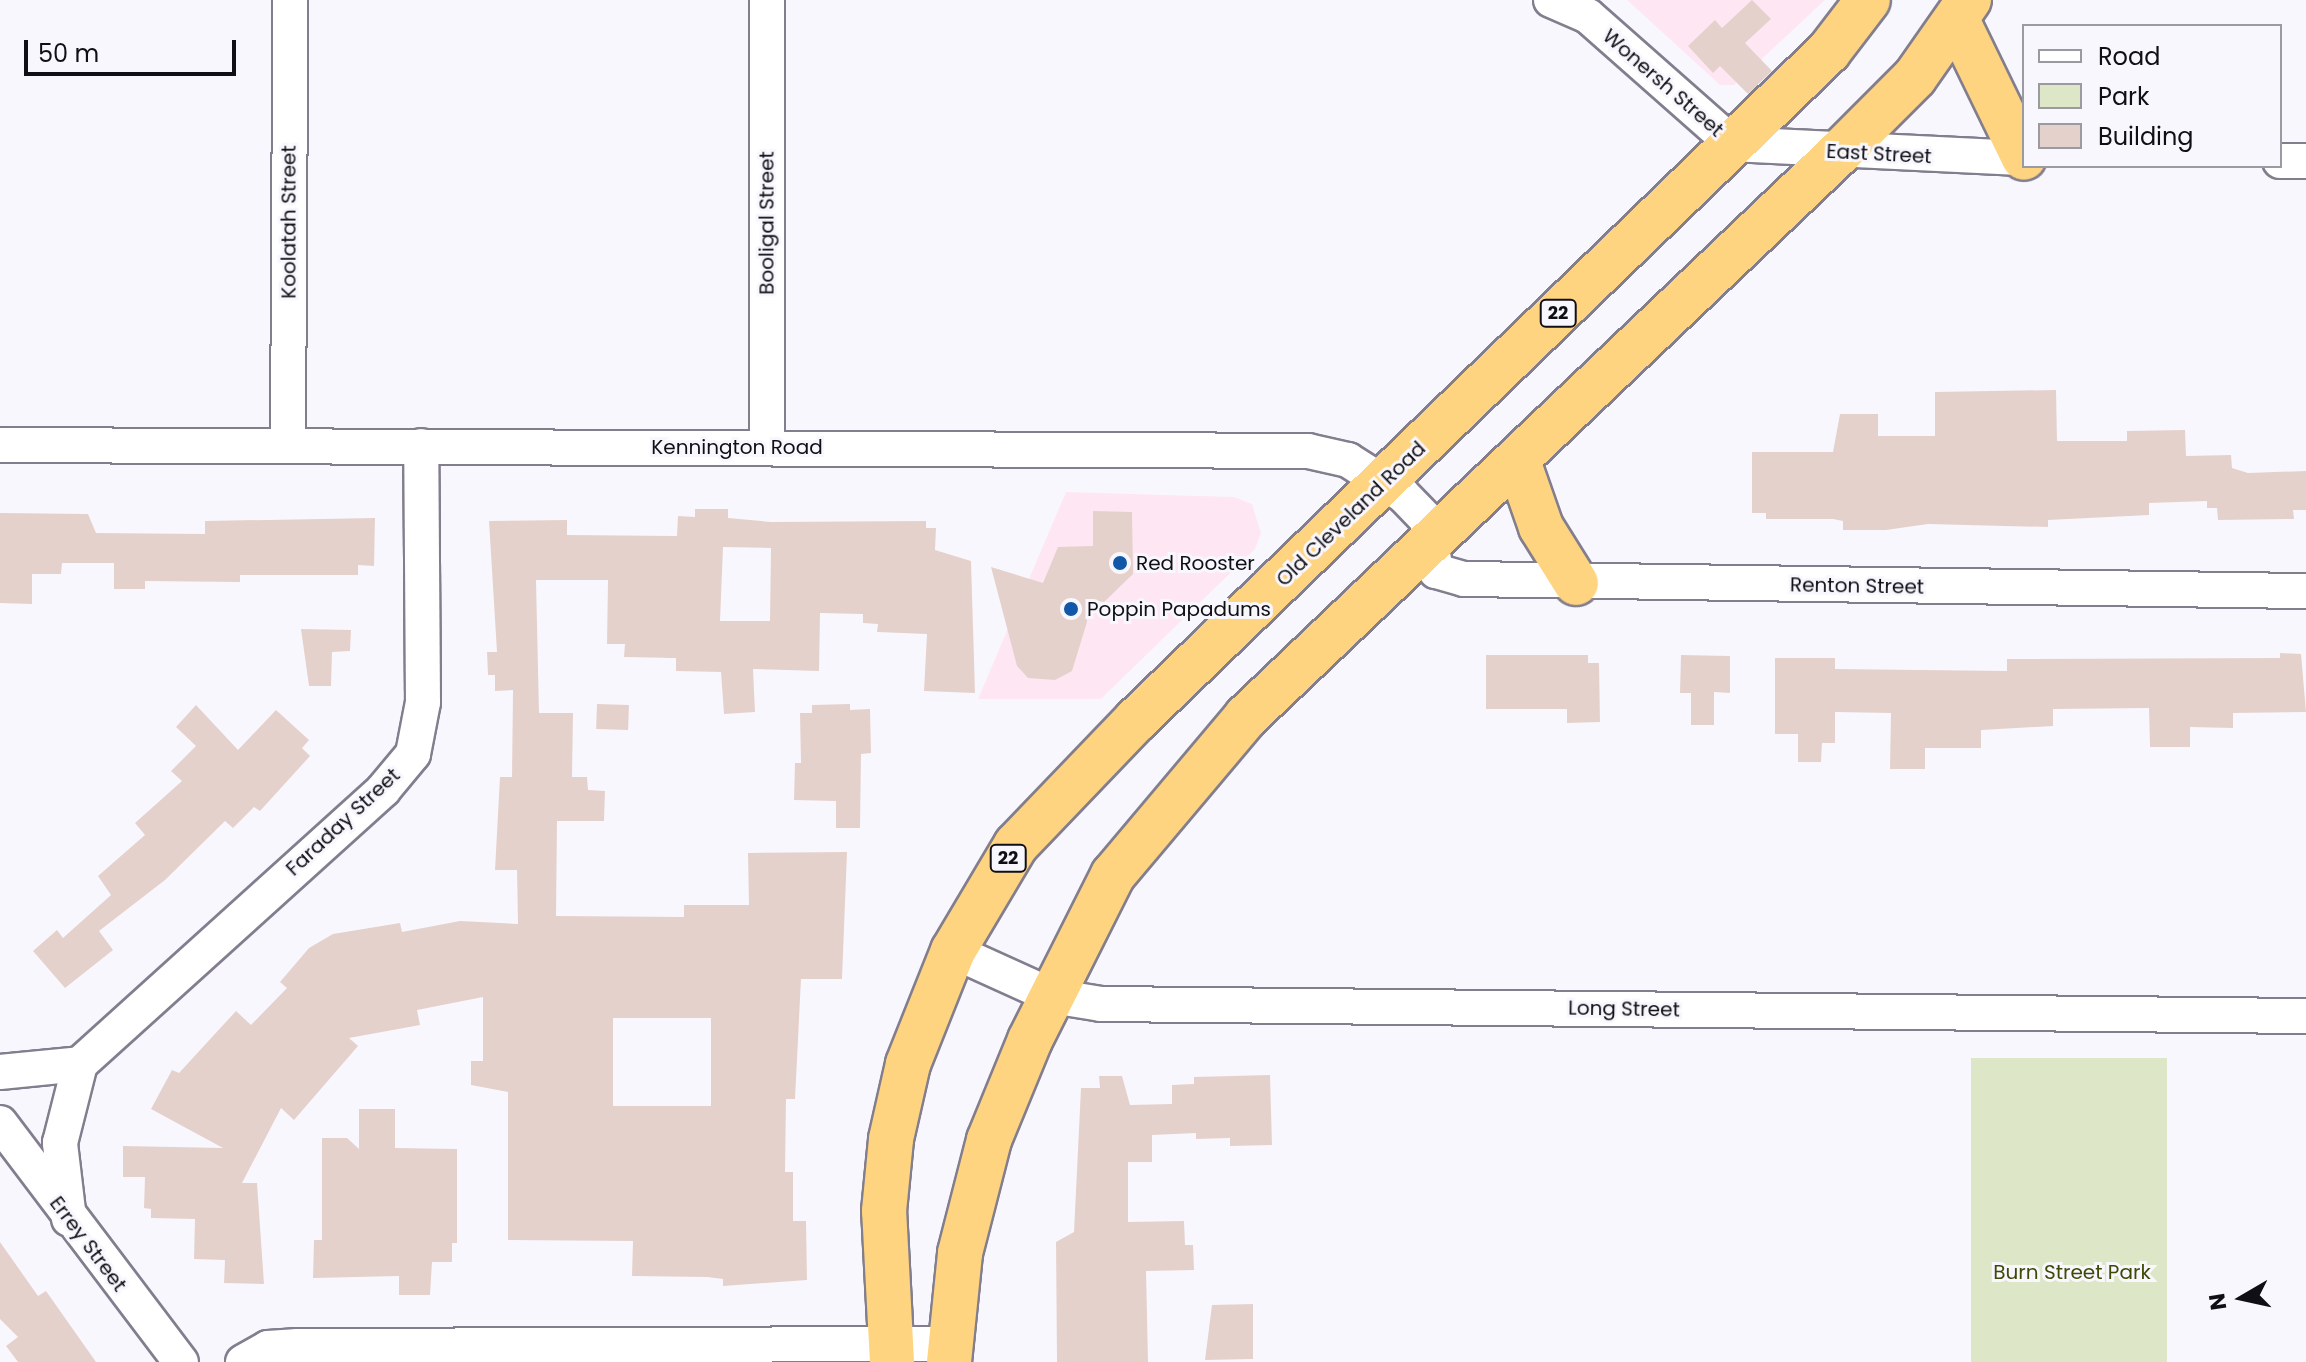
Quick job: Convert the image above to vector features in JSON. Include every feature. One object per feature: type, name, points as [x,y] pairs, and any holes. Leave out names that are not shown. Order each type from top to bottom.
[{"type":"highway","name":"Old Cleveland Road","points":[[891,1354],[883,1242],[891,1139],[919,1029],[953,951],[1016,845],[1136,720],[1829,51],[1868,0]]},
{"type":"highway","points":[[949,1353],[960,1253],[989,1140],[1052,996],[1113,875],[1246,717],[1839,153],[1915,77],[1963,10]]},
{"type":"highway","points":[[1963,10],[2022,153]]},
{"type":"highway","points":[[1518,461],[1541,527],[1576,583]]},
{"type":"street","name":"Koolatah Street","points":[[288,444],[290,0]]},
{"type":"street","name":"Booligal Street","points":[[767,0],[767,447]]},
{"type":"street","name":"Wonersh Street","points":[[1551,0],[1588,16],[1733,144]]},
{"type":"street","name":"East Street","points":[[1733,144],[1839,153],[2022,158]]},
{"type":"street","points":[[2282,161],[2306,161]]},
{"type":"street","name":"Kennington Road","points":[[0,445],[1308,451],[1337,455],[1383,483],[1427,520],[1431,544]]},
{"type":"street","name":"Faraday Street","points":[[80,1064],[383,790],[413,754],[423,702],[421,446]]},
{"type":"street","name":"Renton Street","points":[[1431,544],[1436,571],[1464,579],[1576,583],[2306,591]]},
{"type":"street","name":"Long Street","points":[[953,951],[1052,996],[1101,1004],[2306,1016]]},
{"type":"street","points":[[0,1072],[80,1064],[60,1143],[69,1219]]},
{"type":"street","name":"Errey Street","points":[[0,1123],[69,1219],[181,1362]]},
{"type":"street","points":[[243,1362],[268,1348],[298,1346],[949,1353]]},
{"type":"shaded area","points":[[1627,0],[1825,0],[1734,85],[1720,85]]},
{"type":"shaded area","points":[[1066,492],[1234,497],[1252,504],[1261,533],[1255,549],[1101,699],[978,699]]},
{"type":"green space","name":"Burn Street Park","points":[[1971,1058],[2167,1058],[2167,1362],[1971,1362]]},
{"type":"building","points":[[1752,0],[1771,19],[1745,43],[1772,71],[1748,94],[1720,66],[1713,73],[1688,46],[1715,20],[1722,28]]},
{"type":"building","points":[[2056,390],[2057,441],[2127,441],[2127,431],[2185,430],[2186,456],[2231,455],[2232,468],[2248,473],[2306,471],[2306,510],[2293,510],[2294,519],[2218,520],[2217,508],[2207,508],[2207,501],[2149,503],[2149,515],[2048,520],[2048,527],[1928,524],[1886,530],[1843,530],[1843,521],[1833,519],[1766,519],[1766,513],[1752,513],[1752,452],[1833,452],[1840,414],[1878,414],[1878,436],[1935,436],[1935,392]]},
{"type":"building","points":[[695,509],[728,509],[728,518],[771,522],[926,521],[926,528],[936,528],[935,550],[971,561],[975,693],[924,691],[927,634],[877,632],[878,624],[863,623],[863,614],[820,613],[819,671],[753,669],[755,712],[724,714],[721,672],[676,671],[676,658],[624,657],[625,644],[607,644],[608,580],[536,580],[539,713],[573,713],[572,777],[587,777],[588,790],[605,791],[604,821],[557,821],[556,916],[684,917],[684,905],[749,905],[748,853],[847,852],[842,979],[801,979],[795,1099],[786,1099],[785,1172],[793,1172],[793,1221],[806,1221],[807,1280],[723,1286],[723,1279],[707,1277],[632,1276],[633,1241],[508,1240],[508,1092],[471,1085],[471,1061],[483,1061],[483,997],[417,1010],[420,1025],[349,1038],[358,1046],[294,1120],[281,1108],[242,1183],[257,1183],[264,1284],[224,1283],[225,1260],[194,1259],[195,1219],[151,1218],[151,1209],[144,1208],[145,1177],[123,1177],[123,1146],[223,1148],[151,1109],[172,1070],[179,1073],[236,1011],[251,1025],[287,988],[280,982],[309,948],[333,934],[400,923],[402,932],[460,921],[518,924],[517,870],[495,870],[500,777],[512,777],[513,690],[495,691],[495,675],[488,675],[487,652],[497,652],[489,521],[567,520],[567,535],[677,536],[678,516],[695,517]],"holes":[[[723,547],[771,548],[770,621],[720,621]],[[613,1018],[711,1018],[711,1106],[613,1106]]]},
{"type":"building","points":[[1093,511],[1132,512],[1133,574],[1104,602],[1086,599],[1087,622],[1072,671],[1055,680],[1028,678],[1017,666],[991,567],[1043,583],[1058,547],[1093,546]]},
{"type":"building","points":[[0,513],[88,514],[96,533],[205,534],[205,521],[375,518],[374,566],[358,565],[358,575],[240,575],[240,582],[145,581],[145,589],[114,589],[114,563],[62,563],[61,574],[32,574],[32,604],[0,603]]},
{"type":"building","points":[[301,629],[351,630],[350,651],[332,652],[331,686],[309,686]]},
{"type":"building","points":[[2280,653],[2301,654],[2306,712],[2233,713],[2233,728],[2190,727],[2190,747],[2150,747],[2149,708],[2053,709],[2053,726],[1981,730],[1981,748],[1925,748],[1925,769],[1890,769],[1891,713],[1835,712],[1835,743],[1822,743],[1821,762],[1798,762],[1798,734],[1775,734],[1775,658],[1835,658],[1835,669],[2007,671],[2007,659],[2280,658]]},
{"type":"building","points":[[1486,655],[1588,655],[1588,663],[1599,663],[1600,722],[1567,723],[1567,709],[1486,709]]},
{"type":"building","points":[[1681,655],[1730,656],[1730,693],[1714,692],[1714,725],[1691,725],[1691,693],[1680,693]]},
{"type":"building","points":[[597,704],[629,705],[628,730],[596,729]]},
{"type":"building","points":[[850,704],[850,710],[870,709],[871,753],[861,754],[860,828],[836,828],[836,801],[794,800],[795,763],[801,763],[800,713],[812,713],[812,705]]},
{"type":"building","points":[[196,705],[238,750],[276,710],[309,740],[302,748],[310,756],[260,811],[254,807],[233,828],[225,821],[165,880],[99,931],[113,950],[65,988],[33,951],[57,930],[63,938],[111,895],[98,876],[145,835],[135,823],[182,781],[171,771],[196,746],[176,727]]},
{"type":"building","points":[[1270,1075],[1272,1145],[1230,1146],[1230,1138],[1196,1139],[1196,1133],[1152,1135],[1152,1162],[1128,1162],[1128,1222],[1184,1221],[1185,1245],[1193,1245],[1194,1270],[1146,1271],[1148,1362],[1057,1362],[1056,1242],[1074,1232],[1081,1088],[1100,1088],[1099,1076],[1122,1076],[1130,1105],[1172,1104],[1172,1085],[1194,1084],[1194,1077]]},
{"type":"building","points":[[359,1109],[395,1109],[395,1148],[457,1149],[457,1243],[452,1243],[452,1262],[432,1262],[430,1295],[399,1295],[399,1276],[313,1278],[314,1240],[322,1240],[322,1138],[347,1138],[359,1149]]},
{"type":"building","points":[[0,1242],[38,1296],[46,1291],[96,1362],[18,1362],[6,1346],[18,1337],[0,1319]]},
{"type":"building","points":[[1253,1304],[1253,1359],[1205,1360],[1212,1305]]},
{"type":"place","name":"Red Rooster","points":[[1120,563]]},
{"type":"place","name":"Poppin Papadums","points":[[1071,609]]}]
